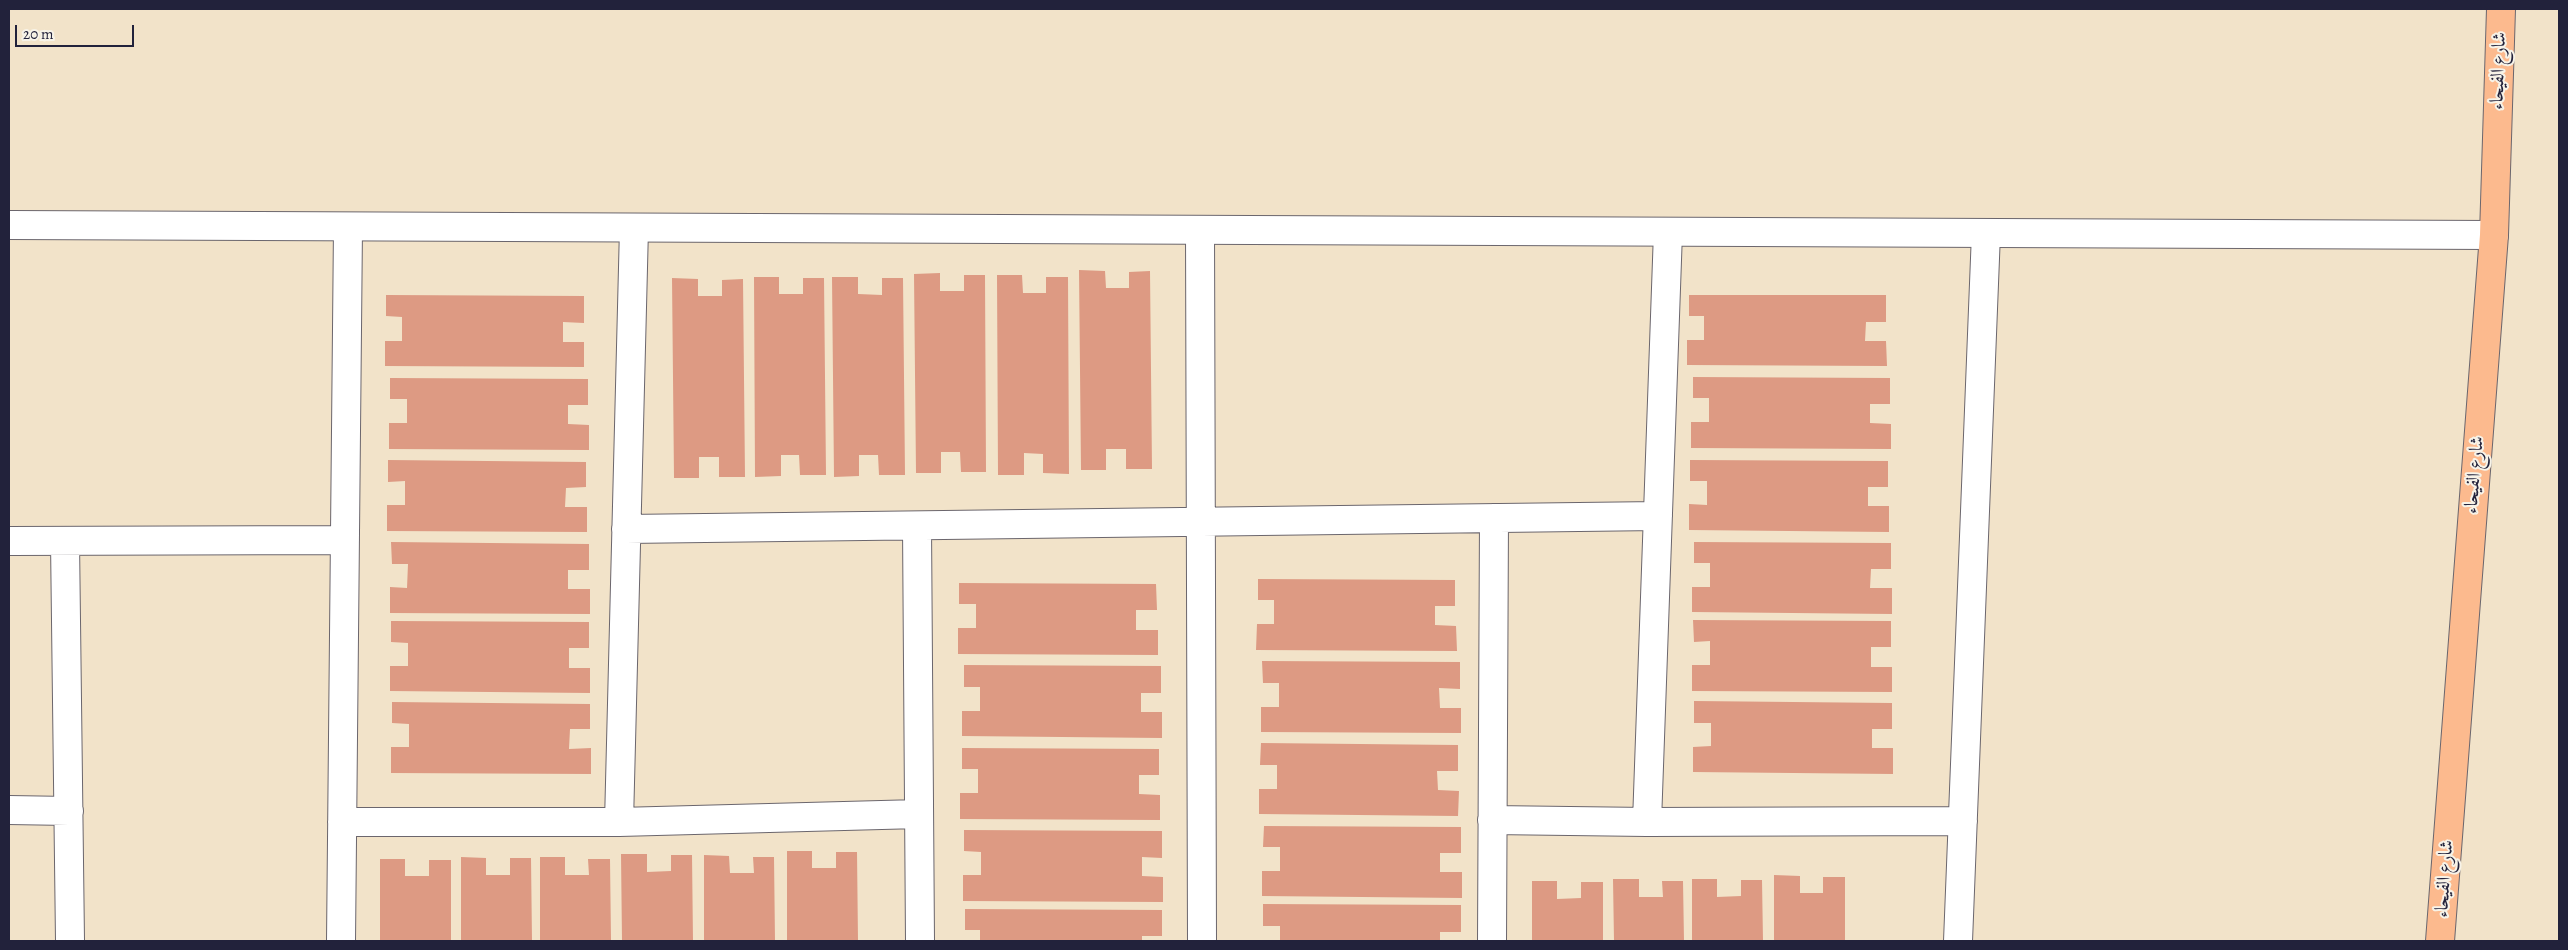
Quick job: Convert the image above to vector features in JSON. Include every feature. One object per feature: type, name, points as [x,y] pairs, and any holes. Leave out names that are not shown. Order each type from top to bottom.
[{"type":"highway","name":"شارع الفيحاء","points":[[2440,941],[2494,235],[2501,9]]},
{"type":"street","points":[[9,225],[2494,235]]},
{"type":"street","points":[[341,941],[348,227]]},
{"type":"street","points":[[619,822],[634,228]]},
{"type":"street","points":[[1200,230],[1202,941]]},
{"type":"street","points":[[1647,822],[1668,232]]},
{"type":"street","points":[[1958,941],[1986,233]]},
{"type":"street","points":[[626,530],[1658,516]]},
{"type":"street","points":[[1492,941],[1494,518]]},
{"type":"street","points":[[917,526],[920,941]]},
{"type":"street","points":[[9,541],[345,540]]},
{"type":"street","points":[[65,541],[70,941]]},
{"type":"street","points":[[9,810],[68,811]]},
{"type":"street","points":[[342,822],[619,822],[919,814]]},
{"type":"street","points":[[1492,820],[1963,822]]},
{"type":"building","points":[[1079,270],[1105,271],[1106,288],[1129,288],[1129,272],[1150,271],[1152,469],[1126,469],[1126,449],[1106,449],[1106,470],[1081,470]]},
{"type":"building","points":[[940,273],[940,291],[964,291],[964,275],[985,275],[986,472],[961,472],[960,452],[941,452],[941,473],[916,473],[914,274]]},
{"type":"building","points":[[997,275],[1022,275],[1023,293],[1046,293],[1046,277],[1068,277],[1069,474],[1043,473],[1043,454],[1024,453],[1024,475],[998,475]]},
{"type":"building","points":[[754,277],[779,277],[779,294],[803,294],[803,278],[824,278],[826,475],[800,475],[799,455],[781,455],[781,476],[755,477]]},
{"type":"building","points":[[832,277],[858,277],[858,294],[882,295],[882,278],[903,278],[905,475],[879,475],[878,455],[859,455],[859,476],[834,477]]},
{"type":"building","points":[[672,278],[698,279],[698,296],[722,296],[722,280],[743,279],[745,477],[719,477],[719,457],[699,457],[699,478],[674,478]]},
{"type":"building","points":[[386,295],[584,296],[584,323],[563,322],[563,342],[584,342],[584,367],[385,366],[385,341],[402,341],[402,317],[386,316]]},
{"type":"building","points":[[1689,295],[1886,295],[1886,322],[1866,322],[1865,341],[1886,341],[1887,366],[1687,365],[1687,340],[1704,340],[1704,316],[1689,316]]},
{"type":"building","points":[[1693,377],[1890,378],[1890,404],[1870,404],[1870,423],[1891,424],[1891,449],[1691,448],[1691,422],[1709,422],[1709,398],[1693,398]]},
{"type":"building","points":[[390,378],[588,379],[588,405],[568,405],[568,424],[589,425],[589,450],[389,449],[389,423],[407,423],[407,399],[390,399]]},
{"type":"building","points":[[388,460],[586,462],[586,487],[566,488],[565,507],[587,507],[587,532],[387,531],[387,505],[405,505],[405,481],[388,482]]},
{"type":"building","points":[[1690,460],[1888,461],[1888,487],[1868,487],[1868,506],[1889,506],[1889,532],[1689,530],[1689,504],[1707,505],[1707,481],[1690,481]]},
{"type":"building","points":[[391,542],[589,544],[589,570],[568,570],[568,589],[590,589],[590,614],[390,613],[390,587],[407,588],[408,564],[392,564]]},
{"type":"building","points":[[1694,542],[1891,543],[1891,569],[1871,569],[1870,588],[1892,588],[1892,614],[1692,612],[1692,587],[1710,587],[1710,563],[1694,563]]},
{"type":"building","points":[[1258,579],[1455,580],[1455,606],[1435,606],[1435,625],[1456,626],[1457,651],[1256,650],[1257,624],[1274,624],[1274,600],[1258,600]]},
{"type":"building","points":[[959,583],[1156,584],[1157,610],[1136,610],[1136,630],[1158,630],[1158,655],[958,654],[958,628],[976,628],[976,604],[959,604]]},
{"type":"building","points":[[1693,620],[1891,621],[1891,647],[1871,647],[1871,667],[1892,667],[1892,692],[1692,691],[1692,665],[1710,665],[1710,641],[1694,642]]},
{"type":"building","points":[[391,621],[589,622],[589,648],[569,648],[569,668],[590,668],[590,693],[390,691],[390,666],[408,666],[408,643],[391,642]]},
{"type":"building","points":[[1262,661],[1460,662],[1460,689],[1439,688],[1440,708],[1461,708],[1461,733],[1261,732],[1261,707],[1279,707],[1279,683],[1263,683]]},
{"type":"building","points":[[964,665],[1161,666],[1161,693],[1141,693],[1141,712],[1162,712],[1162,738],[962,736],[962,711],[980,711],[980,687],[964,687]]},
{"type":"building","points":[[1694,701],[1892,703],[1892,729],[1872,729],[1872,748],[1893,748],[1893,774],[1693,772],[1693,747],[1711,746],[1711,723],[1694,723]]},
{"type":"building","points":[[392,702],[590,704],[590,729],[570,729],[569,749],[591,748],[591,774],[391,773],[391,747],[409,747],[409,724],[392,723]]},
{"type":"building","points":[[1261,743],[1458,745],[1458,771],[1437,771],[1438,790],[1459,791],[1458,816],[1259,814],[1259,789],[1277,789],[1277,765],[1260,765]]},
{"type":"building","points":[[962,748],[1159,749],[1159,775],[1139,775],[1139,794],[1160,795],[1160,820],[960,819],[960,793],[978,793],[978,769],[962,769]]},
{"type":"building","points":[[1264,826],[1461,827],[1461,853],[1440,853],[1440,872],[1462,872],[1462,898],[1262,896],[1262,871],[1280,871],[1280,847],[1263,847]]},
{"type":"building","points":[[964,830],[1162,831],[1162,858],[1142,857],[1142,876],[1163,877],[1163,902],[963,901],[963,875],[981,875],[981,852],[964,851]]},
{"type":"building","points":[[787,851],[812,851],[812,868],[836,868],[836,852],[857,852],[858,941],[787,941]]},
{"type":"building","points":[[621,854],[647,854],[647,872],[671,871],[671,855],[692,855],[693,941],[622,941]]},
{"type":"building","points":[[704,855],[729,856],[730,873],[754,873],[753,857],[774,857],[775,941],[704,941]]},
{"type":"building","points":[[461,857],[486,858],[486,875],[510,875],[510,858],[531,858],[532,941],[461,941]]},
{"type":"building","points":[[540,857],[565,857],[565,875],[589,875],[588,859],[610,859],[611,941],[540,941]]},
{"type":"building","points":[[380,859],[405,859],[405,876],[429,876],[429,860],[451,860],[451,941],[380,941]]},
{"type":"building","points":[[1774,875],[1800,876],[1800,893],[1823,893],[1823,877],[1845,877],[1845,941],[1774,941]]},
{"type":"building","points":[[1613,879],[1639,879],[1639,897],[1663,897],[1662,881],[1683,881],[1684,941],[1614,941]]},
{"type":"building","points":[[1692,879],[1717,879],[1717,897],[1741,896],[1741,880],[1762,880],[1763,941],[1692,941]]},
{"type":"building","points":[[1532,881],[1557,881],[1557,899],[1581,898],[1581,882],[1603,882],[1603,941],[1532,941]]},
{"type":"building","points":[[1263,904],[1461,905],[1461,932],[1440,932],[1440,941],[1280,941],[1280,926],[1263,926]]},
{"type":"building","points":[[965,909],[1162,910],[1162,936],[1142,936],[1142,941],[980,941],[980,930],[965,930]]}]
